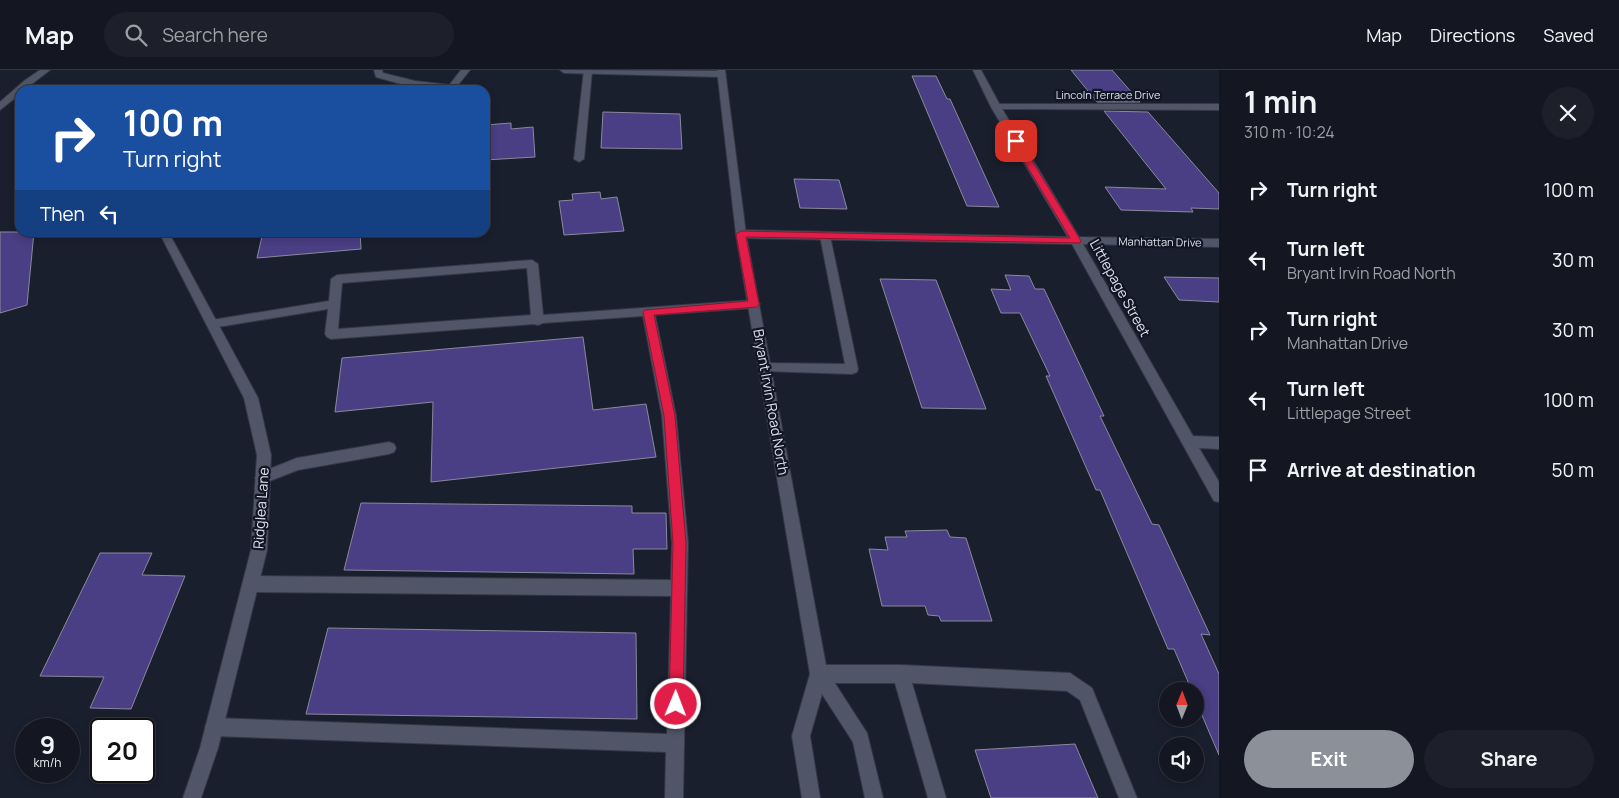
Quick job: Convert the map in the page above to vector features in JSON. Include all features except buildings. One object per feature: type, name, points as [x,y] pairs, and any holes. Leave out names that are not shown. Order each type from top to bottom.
[{"type":"street","points":[[25,85],[46,70]]},
{"type":"street","points":[[378,70],[379,75],[422,85]]},
{"type":"street","points":[[453,85],[466,70]]},
{"type":"street","points":[[564,70],[721,72]]},
{"type":"street","name":"Littlepage Street","points":[[977,70],[996,107],[1076,241],[1219,496]]},
{"type":"street","points":[[579,160],[588,71]]},
{"type":"street","name":"Bryant Irvin Road North","points":[[721,72],[741,234],[820,674],[861,740],[874,798]]},
{"type":"street","points":[[0,106],[15,93]]},
{"type":"street","name":"Lincoln Terrace Drive","points":[[996,107],[1219,107]]},
{"type":"street","name":"Manhattan Drive","points":[[741,234],[1219,242]]},
{"type":"street","points":[[765,368],[852,370],[825,236]]},
{"type":"street","name":"Ridglea Lane","points":[[166,237],[250,398],[264,454],[259,550],[214,727],[192,798]]},
{"type":"street","points":[[538,320],[532,264],[337,279],[331,334],[538,320],[754,304]]},
{"type":"street","points":[[212,324],[334,304]]},
{"type":"street","points":[[648,312],[669,416],[680,543],[674,798]]},
{"type":"street","points":[[1188,442],[1219,443]]},
{"type":"street","points":[[262,478],[297,464],[389,448]]},
{"type":"street","points":[[250,584],[678,588]]},
{"type":"street","points":[[820,674],[901,674],[1070,682],[1086,694],[1128,798]]},
{"type":"street","name":"Bryant Irvin Road North","points":[[811,798],[801,736],[820,674]]},
{"type":"street","points":[[901,674],[937,798]]},
{"type":"street","points":[[214,727],[675,743]]},
{"type":"route","points":[[676,704],[680,543],[669,416],[648,312],[754,304],[741,234],[1076,241],[1016,141]]}]
